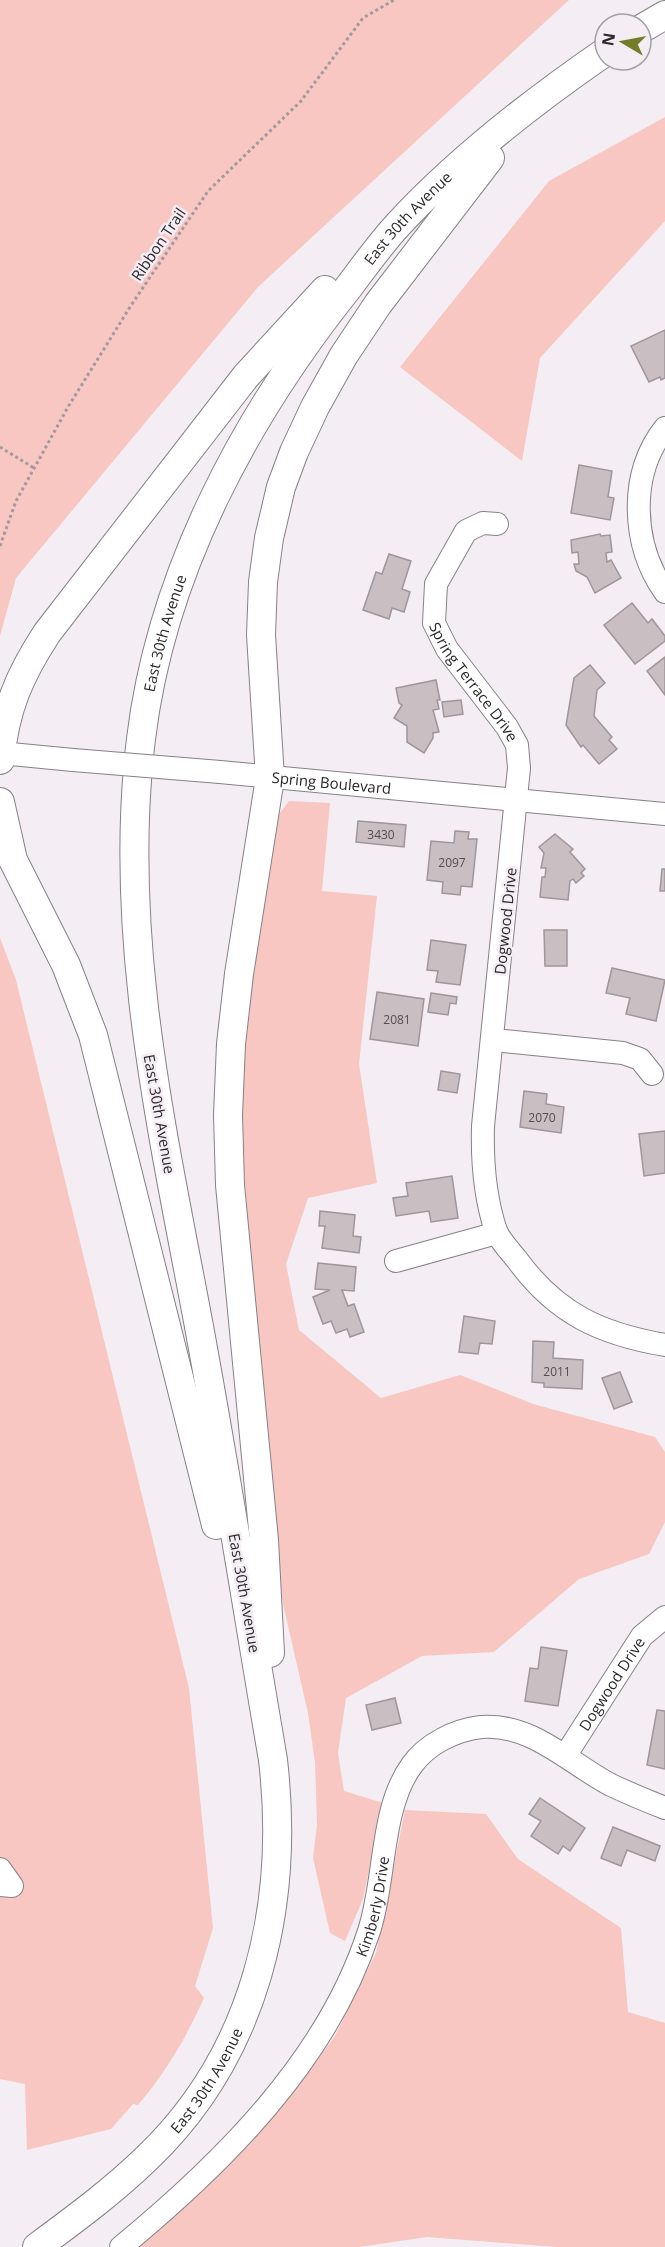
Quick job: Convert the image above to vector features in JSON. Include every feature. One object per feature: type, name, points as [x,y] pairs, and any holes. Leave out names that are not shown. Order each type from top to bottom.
[{"type":"main road","name":"East 30th Avenue","points":[[37,2247],[83,2214],[148,2158],[180,2122],[224,2058],[254,1988],[272,1920],[279,1833],[273,1760],[147,1036],[135,910],[134,833],[141,739],[149,684],[166,619],[191,550],[244,442],[301,348],[393,230],[427,196],[531,104],[593,60]]},
{"type":"main road","points":[[273,1760],[264,1540],[230,1185],[228,1115],[231,1044],[239,974],[270,778],[261,635],[262,582],[269,538],[288,470],[315,407],[378,303],[531,104]]},
{"type":"main road","points":[[0,760],[12,696],[25,667],[47,633],[246,376],[324,291],[393,230]]},
{"type":"main road","points":[[0,802],[13,860],[66,964],[93,1035],[185,1407],[262,1694]]},
{"type":"street","points":[[665,428],[645,464],[638,502],[642,536],[651,572],[665,592]]},
{"type":"street","name":"Spring Terrace Drive","points":[[497,524],[483,523],[466,531],[436,584],[434,623],[447,649],[507,727],[517,746],[519,768],[517,801]]},
{"type":"street","name":"Spring Boulevard","points":[[0,753],[665,814]]},
{"type":"street","name":"Dogwood Drive","points":[[517,801],[494,1040],[483,1126],[483,1161],[497,1233],[527,1274],[548,1295],[570,1312],[597,1328],[615,1335],[665,1345]]},
{"type":"street","points":[[494,1040],[623,1053],[640,1059],[652,1074]]},
{"type":"street","points":[[396,1261],[497,1233]]},
{"type":"street","name":"Dogwood Drive","points":[[565,1756],[642,1636],[665,1617]]},
{"type":"street","name":"Kimberly Drive","points":[[122,2247],[200,2178],[251,2124],[319,2034],[344,1991],[363,1951],[373,1919],[392,1816],[400,1787],[412,1765],[443,1739],[459,1731],[480,1728],[501,1727],[519,1731],[611,1784],[665,1808]]},
{"type":"street","points":[[0,1869],[12,1886],[0,1885]]},
{"type":"path","name":"Ribbon Trail","points":[[0,546],[15,501],[34,468],[130,307],[208,191],[301,101],[363,18],[394,0]]},
{"type":"path","points":[[0,447],[34,468]]},
{"type":"shaded area","points":[[0,0],[569,0],[258,287],[16,578],[0,636]]},
{"type":"shaded area","points":[[665,117],[665,221],[540,358],[522,461],[400,367],[549,181]]},
{"type":"shaded area","points":[[289,801],[330,803],[322,891],[377,896],[359,1064],[377,1183],[308,1198],[286,1264],[299,1330],[381,1398],[460,1375],[533,1404],[655,1437],[665,1452],[665,1522],[649,1554],[579,1579],[494,1652],[422,1656],[346,1698],[338,1753],[344,1791],[383,1803],[363,1899],[345,1941],[330,1933],[313,1858],[317,1824],[315,1762],[308,1713],[283,1604],[273,1514],[241,1136],[244,1056],[257,937],[276,818]]},
{"type":"shaded area","points":[[0,938],[16,980],[189,1688],[213,1928],[195,1986],[204,1998],[175,2054],[138,2105],[133,2104],[111,2129],[27,2150],[25,2084],[0,2079]]},
{"type":"shaded area","points":[[405,1810],[486,1814],[518,1859],[621,1928],[628,2012],[665,2023],[665,2247],[557,2247],[427,2237],[359,2247],[135,2247],[290,2095],[335,2036],[376,1953]]},
{"type":"building","points":[[665,330],[665,378],[661,380],[660,377],[649,382],[631,346]]},
{"type":"building","points":[[579,465],[612,471],[608,497],[614,498],[610,520],[571,513]]},
{"type":"building","points":[[600,534],[601,536],[610,535],[612,552],[606,553],[607,562],[611,560],[621,578],[595,593],[587,577],[576,571],[574,564],[579,564],[578,552],[572,553],[571,540]]},
{"type":"building","points":[[389,554],[411,561],[402,589],[410,592],[404,612],[392,608],[389,619],[363,610],[376,572],[382,574]]},
{"type":"building","points":[[632,603],[648,623],[652,619],[665,636],[665,641],[635,664],[604,625]]},
{"type":"building","points":[[665,657],[665,695],[647,671]]},
{"type":"building","points":[[590,665],[605,683],[597,690],[594,716],[612,737],[609,740],[617,749],[599,764],[583,745],[581,747],[566,725],[574,678]]},
{"type":"building","points":[[436,680],[440,700],[437,700],[439,709],[433,710],[439,732],[433,733],[433,738],[424,753],[407,742],[407,726],[394,718],[402,705],[399,703],[396,688]]},
{"type":"building","points":[[461,700],[463,714],[444,717],[442,702]]},
{"type":"building","points":[[358,821],[406,825],[404,847],[356,842]]},
{"type":"building","points":[[455,831],[469,832],[468,839],[477,839],[472,887],[461,886],[460,895],[442,893],[443,882],[427,880],[431,841],[454,843]]},
{"type":"building","points":[[555,834],[573,849],[570,852],[585,869],[581,873],[584,876],[576,883],[573,879],[570,881],[568,900],[540,897],[542,877],[545,877],[546,868],[541,868],[544,853],[539,847]]},
{"type":"building","points":[[662,869],[665,869],[665,891],[660,891]]},
{"type":"building","points":[[544,930],[567,930],[567,966],[545,966]]},
{"type":"building","points":[[431,940],[466,945],[460,985],[436,982],[438,971],[427,970]]},
{"type":"building","points":[[612,968],[665,980],[656,1021],[626,1014],[630,998],[606,993]]},
{"type":"building","points":[[377,992],[424,999],[418,1046],[370,1039]]},
{"type":"building","points":[[431,993],[457,997],[456,1004],[450,1003],[448,1015],[428,1012]]},
{"type":"building","points":[[441,1071],[460,1074],[457,1093],[438,1090]]},
{"type":"building","points":[[524,1091],[547,1094],[546,1104],[564,1107],[561,1133],[520,1127]]},
{"type":"building","points":[[665,1131],[665,1173],[644,1176],[639,1134]]},
{"type":"building","points":[[452,1176],[458,1218],[431,1222],[429,1211],[396,1216],[393,1198],[408,1196],[406,1183]]},
{"type":"building","points":[[320,1211],[355,1215],[353,1236],[361,1237],[359,1253],[322,1248],[325,1226],[319,1226]]},
{"type":"building","points":[[318,1263],[356,1267],[354,1291],[342,1290],[348,1306],[354,1304],[364,1332],[350,1337],[347,1329],[336,1333],[331,1321],[323,1324],[313,1297],[330,1290],[315,1289]]},
{"type":"building","points":[[464,1316],[495,1321],[492,1344],[480,1343],[478,1354],[459,1352]]},
{"type":"building","points":[[533,1341],[554,1342],[553,1358],[583,1360],[582,1389],[544,1387],[544,1383],[532,1382]]},
{"type":"building","points":[[620,1372],[632,1402],[614,1409],[602,1378]]},
{"type":"building","points":[[541,1647],[567,1651],[558,1706],[525,1701],[530,1668],[538,1669]]},
{"type":"building","points":[[395,1698],[401,1723],[372,1730],[366,1705]]},
{"type":"building","points":[[657,1710],[665,1711],[665,1769],[647,1765]]},
{"type":"building","points":[[540,1798],[585,1828],[570,1851],[563,1846],[558,1854],[531,1836],[541,1821],[529,1814]]},
{"type":"building","points":[[613,1827],[660,1846],[655,1861],[627,1850],[621,1866],[601,1858]]}]
